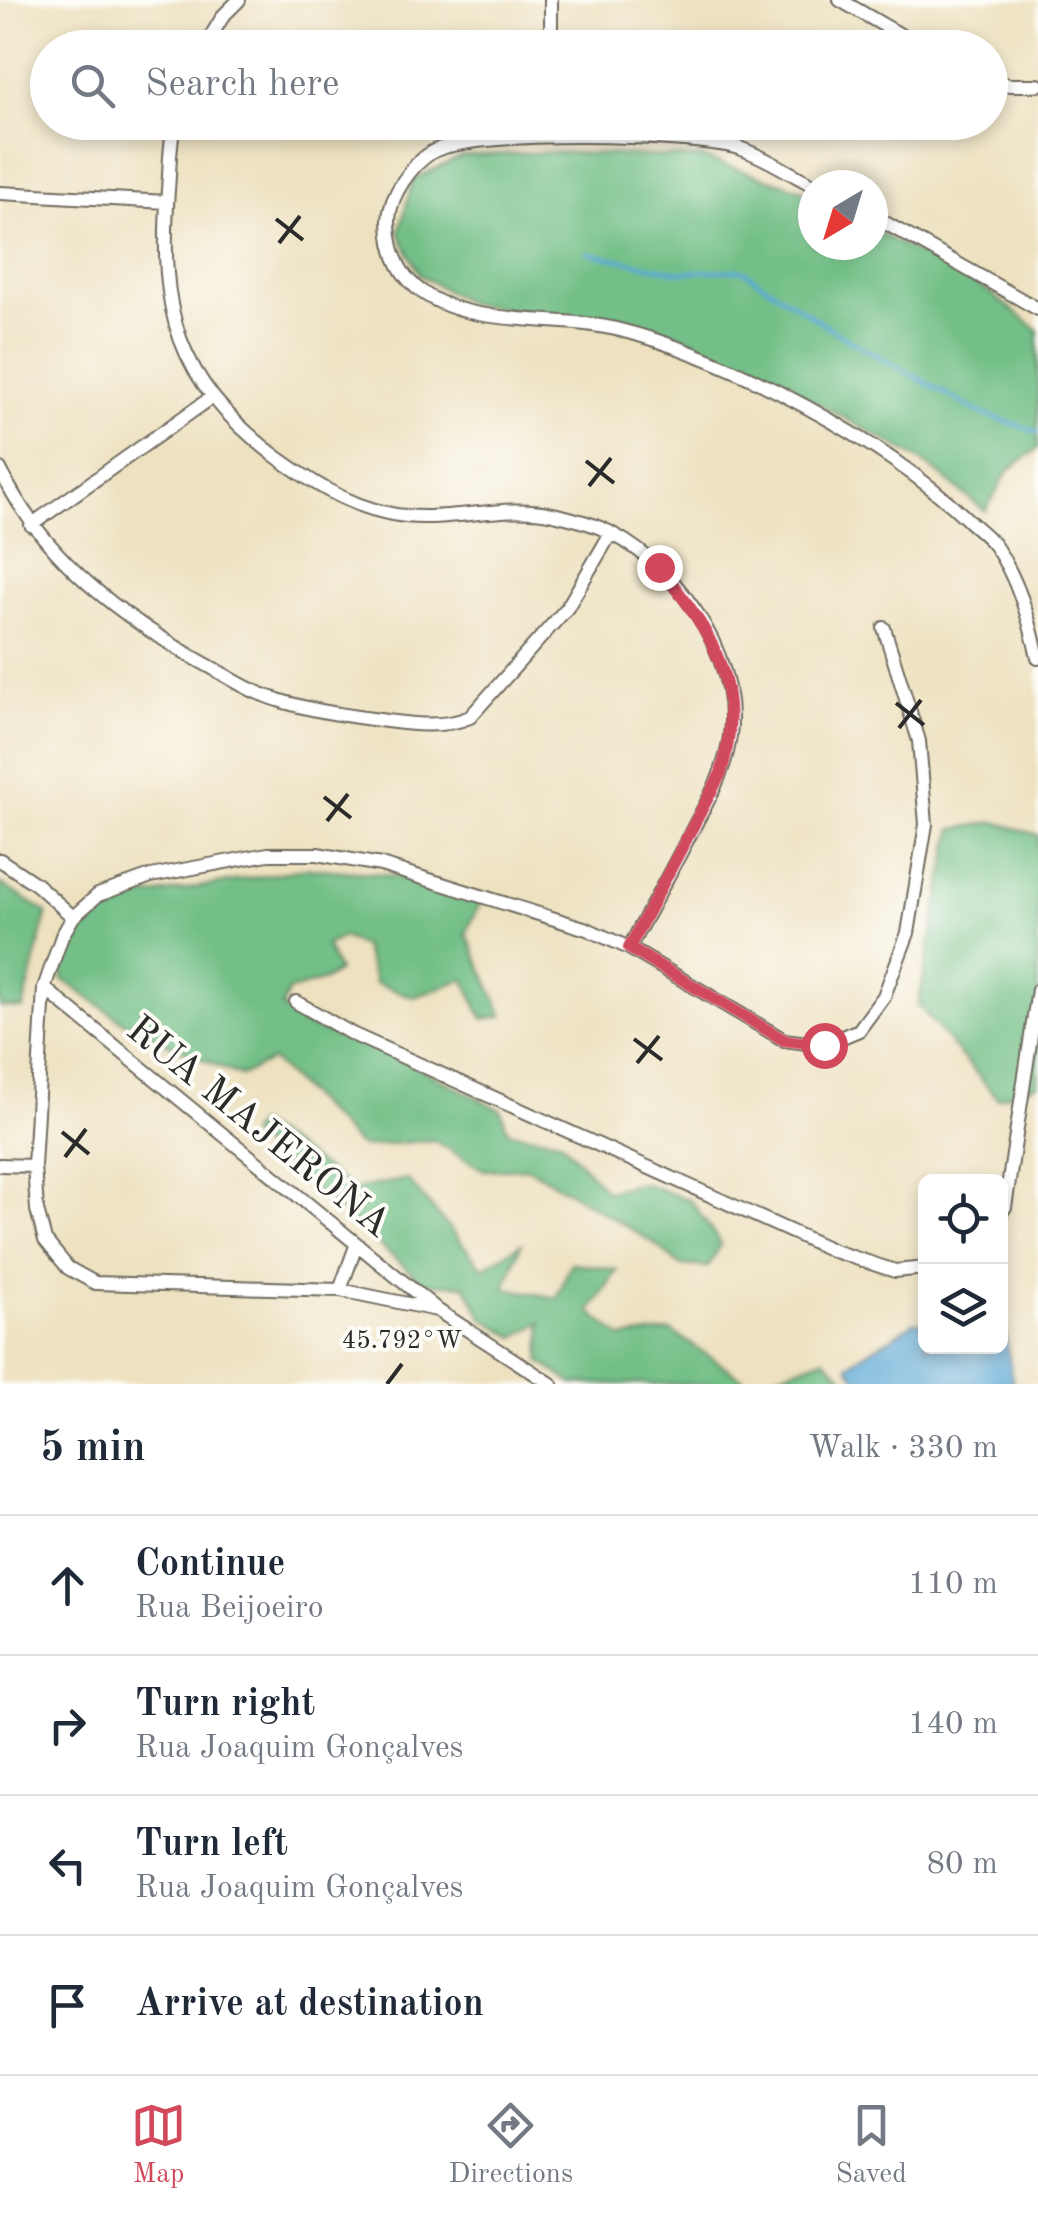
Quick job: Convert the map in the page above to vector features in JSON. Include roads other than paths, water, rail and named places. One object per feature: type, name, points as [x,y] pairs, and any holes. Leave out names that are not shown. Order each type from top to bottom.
[{"type":"street","points":[[215,30],[240,0]]},
{"type":"street","points":[[551,0],[552,30]]},
{"type":"street","points":[[840,0],[892,30]]},
{"type":"street","points":[[1008,86],[1038,85]]},
{"type":"street","points":[[173,140],[165,248],[174,323],[197,378],[211,398],[256,440],[315,485],[388,513],[438,518],[550,513],[610,532],[659,567],[698,614],[726,675],[732,708],[728,749],[721,773],[629,948]]},
{"type":"street","points":[[481,140],[434,151],[406,176],[389,217],[393,257],[412,285],[443,307],[618,329],[714,360],[839,426],[938,491],[994,546],[1029,615],[1038,658]]},
{"type":"street","points":[[701,140],[741,149],[798,178]]},
{"type":"street","points":[[0,193],[167,202]]},
{"type":"street","points":[[888,225],[1038,310]]},
{"type":"street","points":[[32,525],[211,398]]},
{"type":"street","points":[[0,469],[32,525],[70,569],[157,637],[259,694],[323,712],[408,724],[449,722],[470,716],[567,608],[610,532]]},
{"type":"street","points":[[437,1310],[340,1290],[95,1283],[68,1268],[45,1240],[37,1210],[34,1166],[44,988],[73,917],[98,895],[152,876],[268,854],[317,854],[381,865],[587,930],[629,948],[784,1040],[824,1045],[859,1030],[884,996],[908,932],[926,824],[919,741],[884,628]]},
{"type":"street","points":[[0,860],[36,884],[73,917]]},
{"type":"street","name":"RUA MAJERONA","points":[[44,988],[437,1310],[550,1384]]},
{"type":"street","points":[[1008,1187],[1038,990]]},
{"type":"street","points":[[296,1002],[352,1034],[834,1252],[895,1271],[918,1269]]},
{"type":"street","points":[[0,1166],[34,1166]]},
{"type":"street","points":[[340,1290],[356,1246]]},
{"type":"water","points":[[918,1322],[918,1354],[1008,1354],[1008,1351],[1013,1384],[860,1384],[848,1366]]},
{"type":"waterway","points":[[588,253],[678,272],[742,270],[839,334],[980,413],[1038,432]]}]
